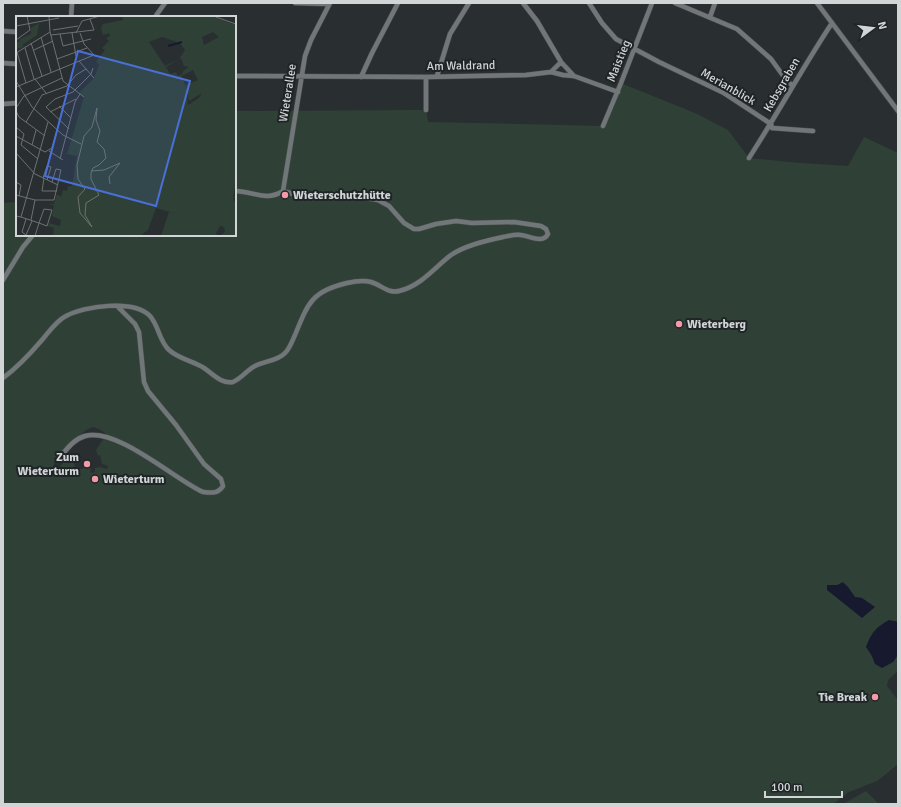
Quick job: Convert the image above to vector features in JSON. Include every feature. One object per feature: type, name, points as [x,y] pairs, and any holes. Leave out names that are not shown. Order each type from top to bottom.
[{"type":"street","points":[[71,16],[72,3]]},
{"type":"street","points":[[156,16],[165,3]]},
{"type":"street","points":[[295,3],[330,3]]},
{"type":"street","name":"Wieterallee","points":[[283,191],[307,48],[330,3]]},
{"type":"street","points":[[361,77],[398,3]]},
{"type":"street","points":[[437,76],[450,34],[469,3]]},
{"type":"street","points":[[523,3],[537,21],[561,62],[574,76]]},
{"type":"street","name":"Merianblick","points":[[589,3],[602,23],[616,38],[634,50],[724,93],[771,124],[772,128],[813,131]]},
{"type":"street","name":"Maistieg","points":[[603,126],[618,92],[652,3]]},
{"type":"street","points":[[675,3],[737,29],[771,60],[787,81],[793,86]]},
{"type":"street","points":[[710,17],[715,3]]},
{"type":"street","points":[[817,3],[898,111]]},
{"type":"street","name":"Kebsgraben","points":[[749,158],[832,23]]},
{"type":"street","points":[[3,31],[16,32]]},
{"type":"street","points":[[551,72],[561,62]]},
{"type":"street","points":[[3,64],[16,64]]},
{"type":"street","name":"Am Waldrand","points":[[236,76],[426,77],[526,75],[551,72],[574,76],[618,92]]},
{"type":"street","points":[[426,77],[426,110]]},
{"type":"street","points":[[3,104],[16,103]]},
{"type":"street","points":[[3,378],[20,364],[52,328],[64,317],[91,308],[133,307],[145,312],[153,321],[160,338],[168,350],[196,363],[222,382],[230,382],[237,380],[254,366],[264,361],[278,358],[285,354],[291,345],[308,306],[316,296],[324,290],[345,283],[363,280],[376,284],[391,292],[398,292],[406,289],[434,272],[454,254],[470,246],[510,236],[522,235],[539,239],[544,238],[548,234],[546,229],[542,226],[514,222],[472,223],[456,221],[414,229],[406,226],[389,206],[378,200],[342,194],[293,194],[283,191],[275,195],[268,196],[236,191]]},
{"type":"street","points":[[3,280],[23,247],[32,236]]},
{"type":"street","points":[[60,458],[69,446],[80,438],[92,435],[106,436],[144,456],[203,492],[217,492],[223,486],[221,479],[204,464],[176,425],[148,391],[144,382],[139,332],[135,324],[118,307]]},
{"type":"green space","points":[[623,84],[695,113],[728,130],[749,158],[848,166],[864,137],[898,153],[898,622],[895,621],[866,646],[875,664],[893,662],[898,655],[898,671],[888,680],[887,686],[898,700],[897,765],[877,781],[849,792],[833,804],[3,804],[3,203],[16,202],[16,236],[236,236],[236,111],[426,110],[428,122],[603,126]],"holes":[[[93,427],[101,430],[107,435],[107,438],[104,438],[96,450],[98,456],[100,455],[102,464],[108,466],[107,469],[100,467],[95,468],[95,472],[91,473],[90,467],[75,470],[74,463],[64,461],[56,473],[52,471],[54,466],[54,458],[86,430]],[[827,585],[848,587],[855,597],[862,598],[862,618]]]},
{"type":"green space","points":[[866,791],[879,804],[843,804]]},
{"type":"water","points":[[843,582],[855,597],[862,598],[875,607],[862,618],[827,590],[827,585],[837,585]]},
{"type":"water","points":[[889,620],[898,622],[898,655],[893,662],[882,668],[875,664],[866,647],[874,631],[880,625]]},
{"type":"place","name":"Wieterschutzhütte","points":[[285,195]]},
{"type":"place","name":"Wieterberg","points":[[679,324]]},
{"type":"place","name":"Zum Wieterturm","points":[[87,464]]},
{"type":"place","name":"Wieterturm","points":[[95,479]]},
{"type":"place","name":"Tie Break","points":[[875,697]]}]
